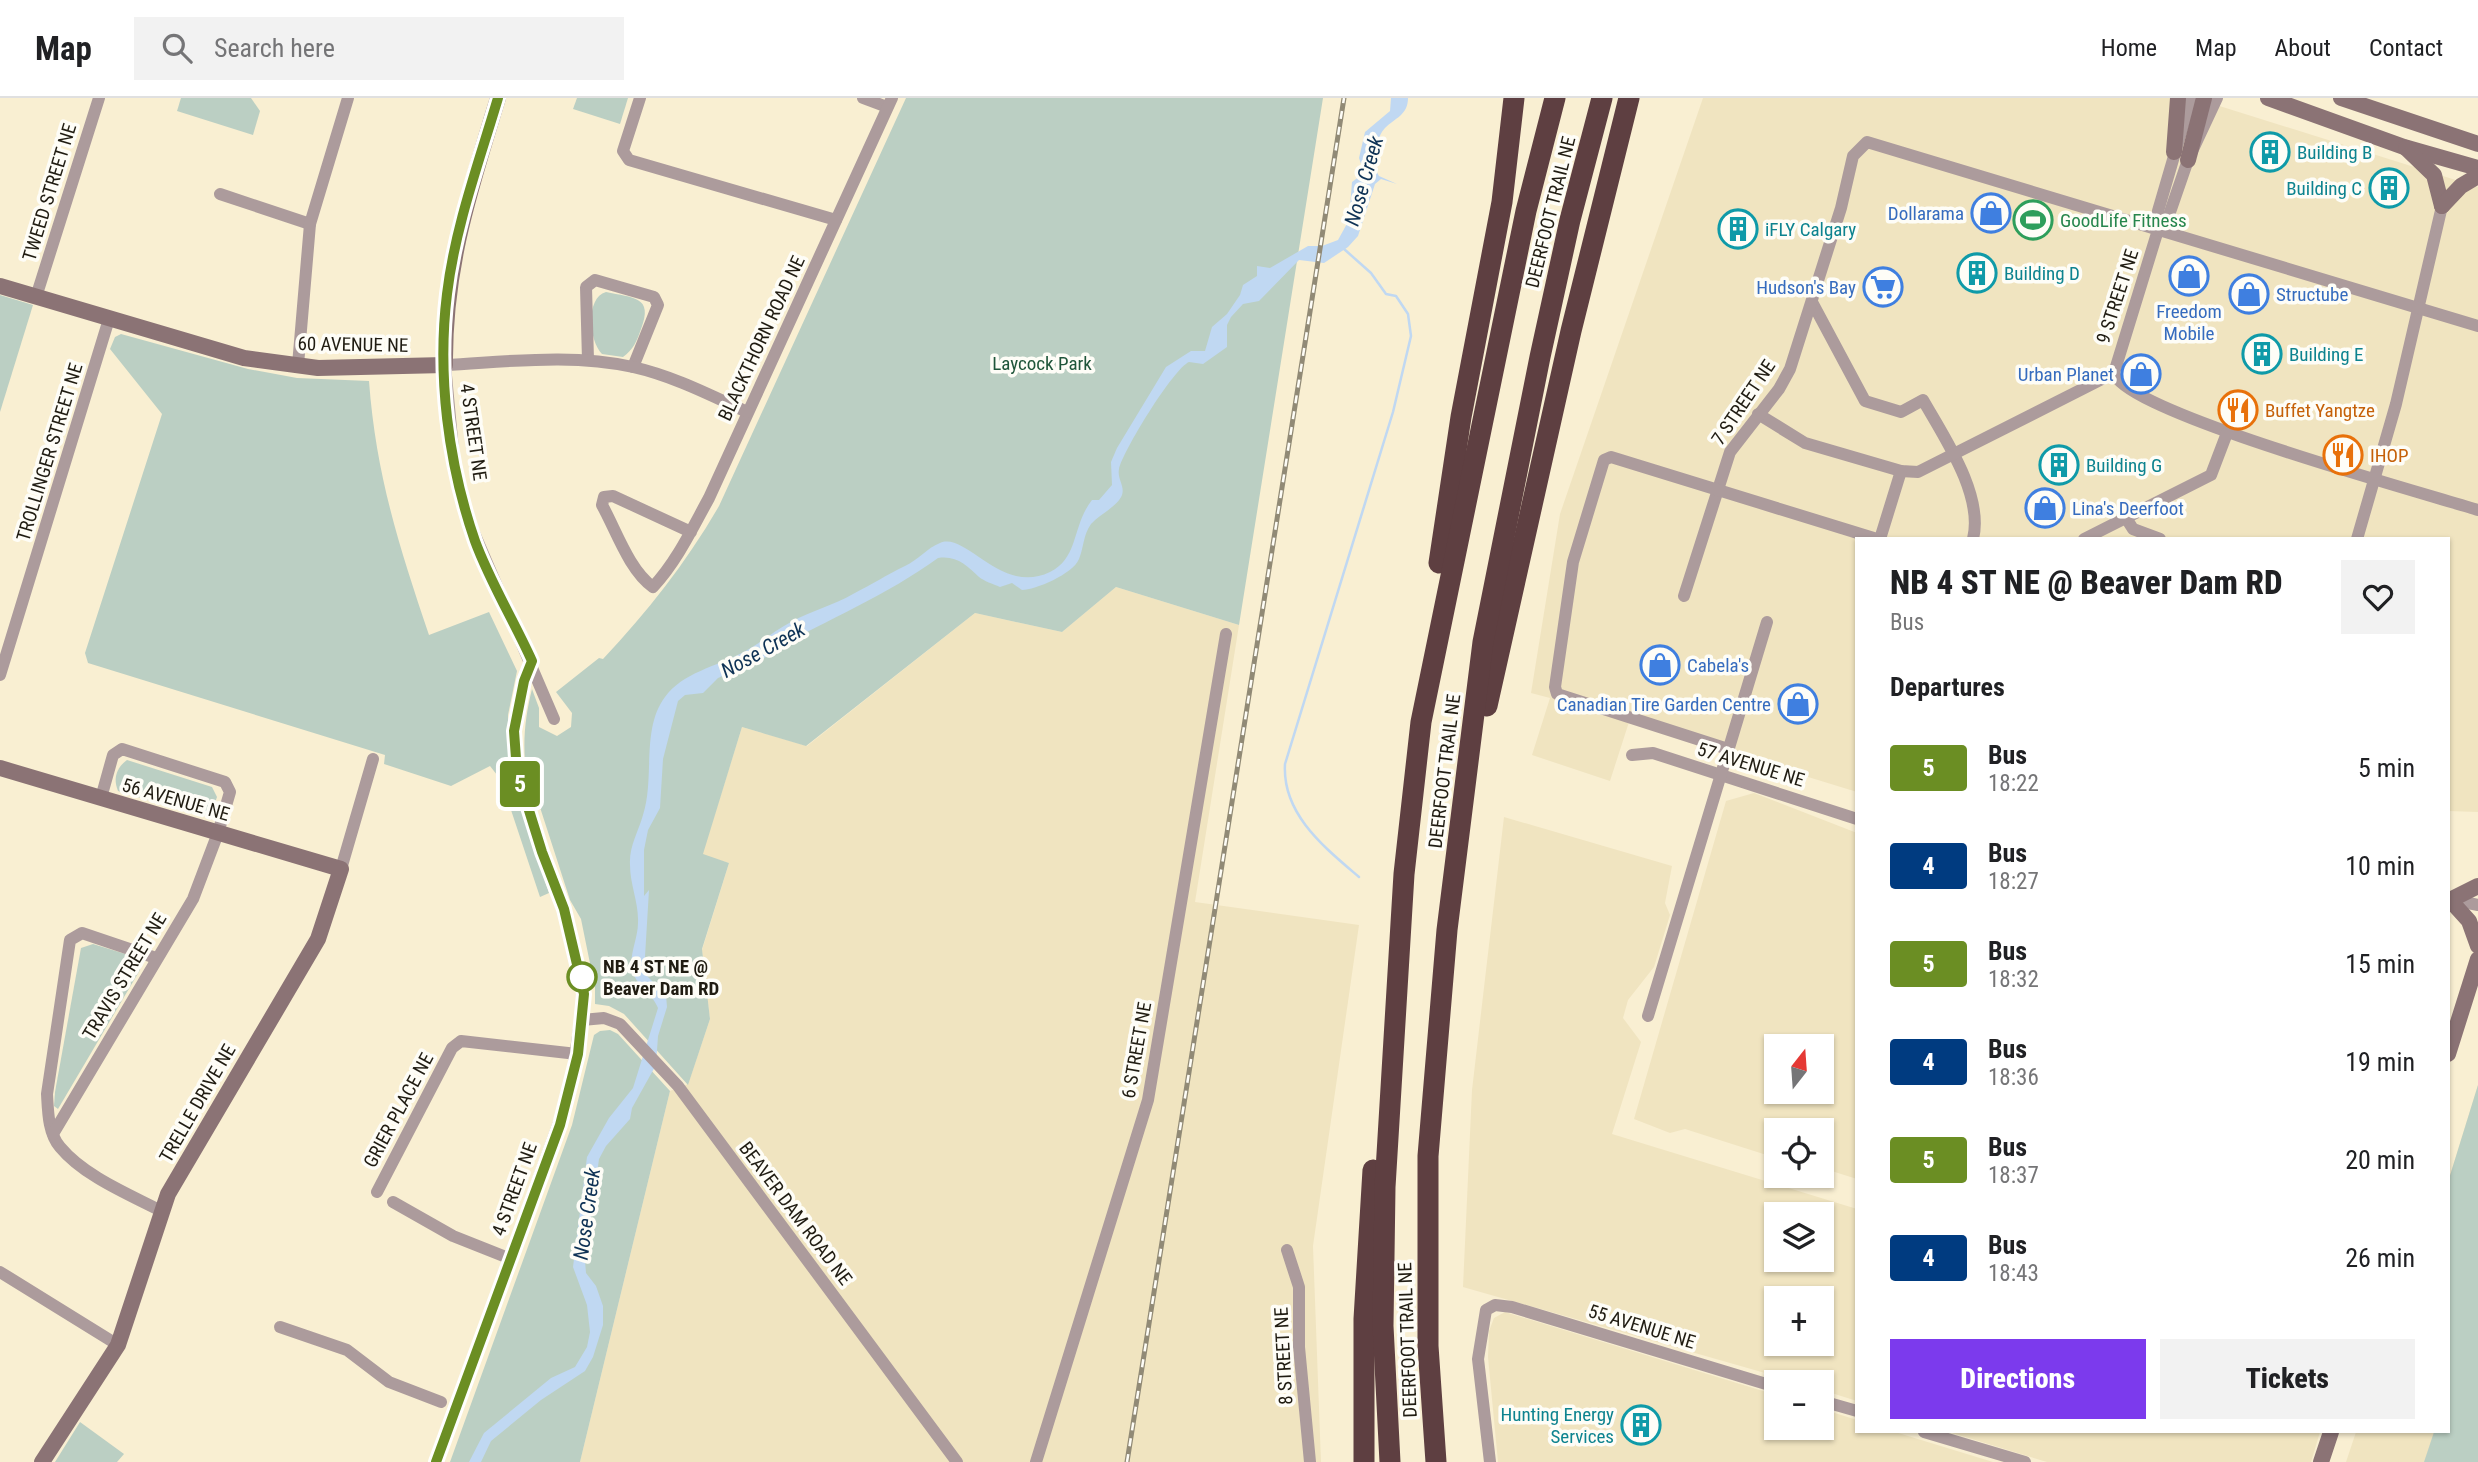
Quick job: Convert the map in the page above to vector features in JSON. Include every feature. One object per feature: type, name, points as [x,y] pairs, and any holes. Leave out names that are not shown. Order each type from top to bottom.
[{"type":"highway","points":[[1440,626],[1432,608],[1461,417],[1502,202],[1514,98]]},
{"type":"highway","name":"DEERFOOT TRAIL NE","points":[[1390,1462],[1383,1326],[1385,1200],[1404,874],[1421,722],[1526,211],[1555,98]]},
{"type":"highway","name":"DEERFOOT TRAIL NE","points":[[1436,1462],[1428,1346],[1428,1156],[1447,929],[1483,642],[1549,316],[1602,98]]},
{"type":"highway","points":[[1447,929],[1456,908],[1479,739],[1571,331],[1629,98]]},
{"type":"highway","points":[[1571,331],[1594,268],[1643,98]]},
{"type":"highway","points":[[1364,1462],[1364,1319],[1371,1185],[1402,942]]},
{"type":"street","name":"TWEED STREET NE","points":[[36,297],[99,98]]},
{"type":"street","points":[[299,365],[310,223],[348,98]]},
{"type":"street","name":"4 STREET NE","points":[[499,98],[454,254],[447,294],[445,365],[454,460],[469,521],[554,719]]},
{"type":"street","points":[[640,98],[624,151],[629,160],[836,220]]},
{"type":"street","points":[[863,98],[889,102]]},
{"type":"street","points":[[2174,152],[2178,98]]},
{"type":"street","name":"9 STREET NE","points":[[2115,373],[2158,230],[2158,211],[2191,98]]},
{"type":"street","points":[[2189,160],[2204,98]]},
{"type":"street","name":"9 STREET NE","points":[[2158,230],[2169,215],[2189,160],[2217,98]]},
{"type":"street","points":[[2268,98],[2404,147],[2478,168]]},
{"type":"street","points":[[2341,98],[2478,144]]},
{"type":"street","points":[[2357,98],[2372,109]]},
{"type":"street","name":"BLACKTHORN ROAD NE","points":[[691,532],[612,496],[604,497],[602,505],[631,560],[643,581],[653,587],[674,562],[691,532],[709,498],[889,102]]},
{"type":"street","name":"7 STREET NE","points":[[1684,596],[1730,452],[1784,381],[1812,302],[1857,149],[1867,142],[1875,142],[2158,230]]},
{"type":"street","points":[[2358,537],[2396,404],[2442,206],[2434,175],[2404,147]]},
{"type":"street","points":[[2442,206],[2461,186],[2478,176]]},
{"type":"street","points":[[220,194],[310,223]]},
{"type":"street","points":[[2158,230],[2416,310],[2478,326]]},
{"type":"street","points":[[587,360],[586,287],[595,280],[654,297],[658,304],[633,367]]},
{"type":"street","name":"60 AVENUE NE","points":[[0,286],[244,358],[299,365],[363,368],[587,360],[633,367],[689,385],[747,412]]},
{"type":"street","points":[[1812,302],[1865,401],[1901,412],[1923,400],[1955,456],[1975,509],[1973,537]]},
{"type":"street","name":"TROLLINGER STREET NE","points":[[0,675],[109,319]]},
{"type":"street","points":[[1758,414],[1805,443],[1901,471],[1928,470],[2115,373],[2121,383],[2136,393],[2227,433],[2478,509]]},
{"type":"street","points":[[2088,537],[2211,475],[2227,433]]},
{"type":"street","points":[[1728,748],[1557,694],[1555,687],[1573,562],[1604,460],[1611,457],[1871,537]]},
{"type":"street","points":[[1879,537],[1901,471]]},
{"type":"street","points":[[2126,518],[2133,529],[2155,537]]},
{"type":"street","points":[[1648,1016],[1767,622]]},
{"type":"street","name":"6 STREET NE","points":[[1036,1462],[1148,1100],[1226,634]]},
{"type":"street","name":"TRAVIS STREET NE","points":[[53,1134],[193,899],[230,792],[225,782],[122,749],[113,755],[101,799]]},
{"type":"street","name":"57 AVENUE NE","points":[[1632,755],[1653,753],[1855,818]]},
{"type":"street","name":"TRELLE DRIVE NE","points":[[42,1462],[118,1345],[168,1194],[318,939],[373,759]]},
{"type":"street","name":"56 AVENUE NE","points":[[0,768],[341,869]]},
{"type":"street","points":[[2450,899],[2478,886]]},
{"type":"street","points":[[2450,899],[2478,905]]},
{"type":"street","points":[[2450,900],[2469,920],[2478,946]]},
{"type":"street","name":"4 STREET NE","points":[[436,1462],[560,1125],[578,1054],[582,1020],[582,979],[566,923]]},
{"type":"street","points":[[156,958],[82,933],[70,940],[47,1094],[53,1134],[58,1146],[106,1182],[161,1211]]},
{"type":"street","points":[[2450,1048],[2478,959]]},
{"type":"street","name":"BEAVER DAM ROAD NE","points":[[582,1020],[611,1020],[629,1034],[678,1086],[957,1462]]},
{"type":"street","name":"GRIER PLACE NE","points":[[377,1192],[452,1048],[461,1041],[578,1054]]},
{"type":"street","points":[[393,1202],[445,1232],[511,1259]]},
{"type":"street","name":"8 STREET NE","points":[[1287,1250],[1299,1287],[1299,1348],[1310,1462]]},
{"type":"street","points":[[2,1277],[118,1345]]},
{"type":"street","name":"55 AVENUE NE","points":[[1490,1462],[1478,1359],[1486,1310],[1495,1305],[1512,1307],[1764,1383]]},
{"type":"street","points":[[280,1327],[347,1350],[389,1382],[440,1402]]},
{"type":"street","points":[[1834,1404],[1855,1410]]},
{"type":"street","points":[[1927,1433],[2025,1462]]},
{"type":"street","points":[[2321,1462],[2330,1433]]},
{"type":"shaded area","points":[[1703,98],[2194,98],[2478,187],[2478,812],[2450,811],[2450,537],[1855,537],[1855,791],[1629,722],[1610,781],[1532,755],[1550,698],[1531,693],[1560,514]]},
{"type":"shaded area","points":[[1116,587],[1239,625],[1195,902],[1359,925],[1313,1246],[1321,1462],[580,1462],[670,1091],[688,1084],[710,1019],[702,950],[729,863],[702,855],[742,727],[807,746],[975,613],[1062,632]]},
{"type":"shaded area","points":[[1754,793],[1855,832],[1855,1178],[1834,1172],[1834,1118],[1764,1118],[1764,1154],[1685,1129],[1670,1133],[1634,1119],[1726,801]]},
{"type":"shaded area","points":[[1504,817],[1672,866],[1665,903],[1670,915],[1654,967],[1628,1000],[1623,1018],[1641,1042],[1612,1134],[1764,1181],[1764,1188],[1788,1188],[1855,1208],[1855,1400],[1834,1394],[1834,1370],[1764,1370],[1764,1373],[1463,1287],[1472,1090]]},
{"type":"shaded area","points":[[2478,1085],[2478,1462],[2346,1462],[2356,1433],[2450,1433],[2450,1176]]},
{"type":"shaded area","points":[[1505,1312],[1764,1391],[1764,1440],[1834,1440],[1834,1413],[1855,1419],[1855,1433],[1898,1433],[1993,1462],[1498,1462],[1488,1357],[1489,1331],[1494,1318]]},
{"type":"shaded area","points":[[1952,1433],[2320,1433],[2311,1462],[2047,1462]]},
{"type":"green space","points":[[181,98],[251,98],[260,111],[253,135],[177,111]]},
{"type":"green space","points":[[577,98],[628,98],[620,124],[573,109]]},
{"type":"green space","name":"Laycock Park","points":[[906,98],[1323,98],[1239,625],[1116,587],[1062,632],[975,613],[806,746],[742,727],[703,854],[729,863],[702,949],[710,1019],[688,1085],[624,1014],[609,1006],[595,1004],[595,988],[581,919],[570,900],[525,761],[525,734],[530,698],[532,689],[539,708],[539,727],[557,736],[571,727],[572,713],[556,692],[599,658],[603,659],[620,641],[666,586],[706,527],[719,506]]},
{"type":"green space","points":[[606,292],[638,300],[645,310],[636,341],[623,357],[602,354],[594,340],[592,311],[599,296]]},
{"type":"green space","points":[[0,295],[33,305],[0,412]]},
{"type":"green space","points":[[121,334],[248,369],[297,378],[369,381],[377,448],[390,510],[429,635],[489,612],[517,671],[508,715],[508,768],[549,893],[540,897],[501,780],[490,766],[451,786],[384,764],[385,755],[88,663],[85,653],[162,414],[110,349],[115,337]]},
{"type":"green space","points":[[127,760],[212,787],[217,797],[212,811],[203,817],[118,791],[117,774]]},
{"type":"green space","points":[[93,944],[132,956],[140,970],[58,1109],[54,1106],[55,1092],[81,948]]},
{"type":"green space","points":[[610,1030],[618,1034],[670,1091],[580,1462],[450,1462],[572,1125],[594,1035]]},
{"type":"green space","points":[[2478,1085],[2478,1462],[2424,1462],[2434,1433],[2450,1433],[2450,1176]]},
{"type":"green space","points":[[80,1422],[124,1454],[117,1462],[55,1462]]},
{"type":"water","name":"Nose Creek","points":[[1391,98],[1408,98],[1403,112],[1380,135],[1376,168],[1379,176],[1397,184],[1381,179],[1375,184],[1358,236],[1348,247],[1324,263],[1299,260],[1259,301],[1243,304],[1231,317],[1227,325],[1227,347],[1203,364],[1189,362],[1172,379],[1122,460],[1119,473],[1122,495],[1091,524],[1075,565],[1044,584],[1022,590],[1012,583],[1000,587],[981,578],[956,560],[938,558],[878,595],[773,650],[768,656],[718,678],[703,693],[685,695],[678,701],[663,759],[660,808],[648,830],[644,850],[644,896],[649,890],[644,973],[666,995],[667,1007],[658,1036],[656,1065],[632,1108],[630,1119],[606,1146],[599,1159],[585,1261],[586,1273],[596,1286],[603,1306],[603,1325],[593,1357],[585,1371],[541,1400],[491,1441],[481,1462],[469,1462],[484,1433],[551,1378],[575,1367],[587,1347],[590,1332],[587,1305],[573,1267],[587,1157],[609,1118],[633,1088],[658,1008],[632,969],[638,916],[630,858],[646,801],[653,724],[665,697],[690,676],[742,653],[799,618],[846,598],[910,563],[940,543],[950,542],[961,546],[1016,576],[1032,577],[1050,572],[1059,566],[1071,550],[1081,520],[1092,500],[1099,500],[1112,485],[1111,462],[1117,448],[1166,367],[1191,351],[1205,351],[1212,327],[1227,314],[1240,295],[1243,285],[1257,276],[1257,266],[1270,268],[1308,246],[1322,246],[1338,240],[1349,220],[1352,182],[1364,173],[1359,158],[1365,132],[1390,111]]},
{"type":"waterway","points":[[1344,249],[1371,273],[1386,294],[1396,296],[1408,314],[1411,336],[1393,412],[1285,764],[1290,799],[1298,814],[1319,841],[1359,877]]},
{"type":"railway","points":[[1127,1462],[1344,98]]},
{"type":"bus line","name":"5","points":[[436,1462],[560,1125],[578,1054],[584,1006],[582,979],[564,909],[522,794],[514,754],[516,714],[532,661],[476,543],[454,460],[445,394],[447,294],[454,254],[463,213],[498,98]]},
{"type":"place","name":"Building B","points":[[2270,152]]},
{"type":"place","name":"Building C","points":[[2389,188]]},
{"type":"place","name":"Dollarama","points":[[1991,213]]},
{"type":"place","name":"GoodLife Fitness","points":[[2033,220]]},
{"type":"place","name":"iFLY Calgary","points":[[1738,229]]},
{"type":"place","name":"Building D","points":[[1977,273]]},
{"type":"place","name":"Freedom Mobile","points":[[2189,276]]},
{"type":"place","name":"Hudson's Bay","points":[[1883,287]]},
{"type":"place","name":"Structube","points":[[2249,294]]},
{"type":"place","name":"Building E","points":[[2262,354]]},
{"type":"place","name":"Urban Planet","points":[[2141,374]]},
{"type":"place","name":"Buffet Yangtze","points":[[2238,410]]},
{"type":"place","name":"IHOP","points":[[2343,455]]},
{"type":"place","name":"Building G","points":[[2059,465]]},
{"type":"place","name":"Lina's Deerfoot","points":[[2045,508]]},
{"type":"place","name":"Cabela's","points":[[1660,665]]},
{"type":"place","name":"Canadian Tire Garden Centre","points":[[1798,704]]},
{"type":"place","name":"NB 4 ST NE @ Beaver Dam RD","points":[[582,977]]},
{"type":"place","name":"Hunting Energy Services","points":[[1641,1425]]}]
